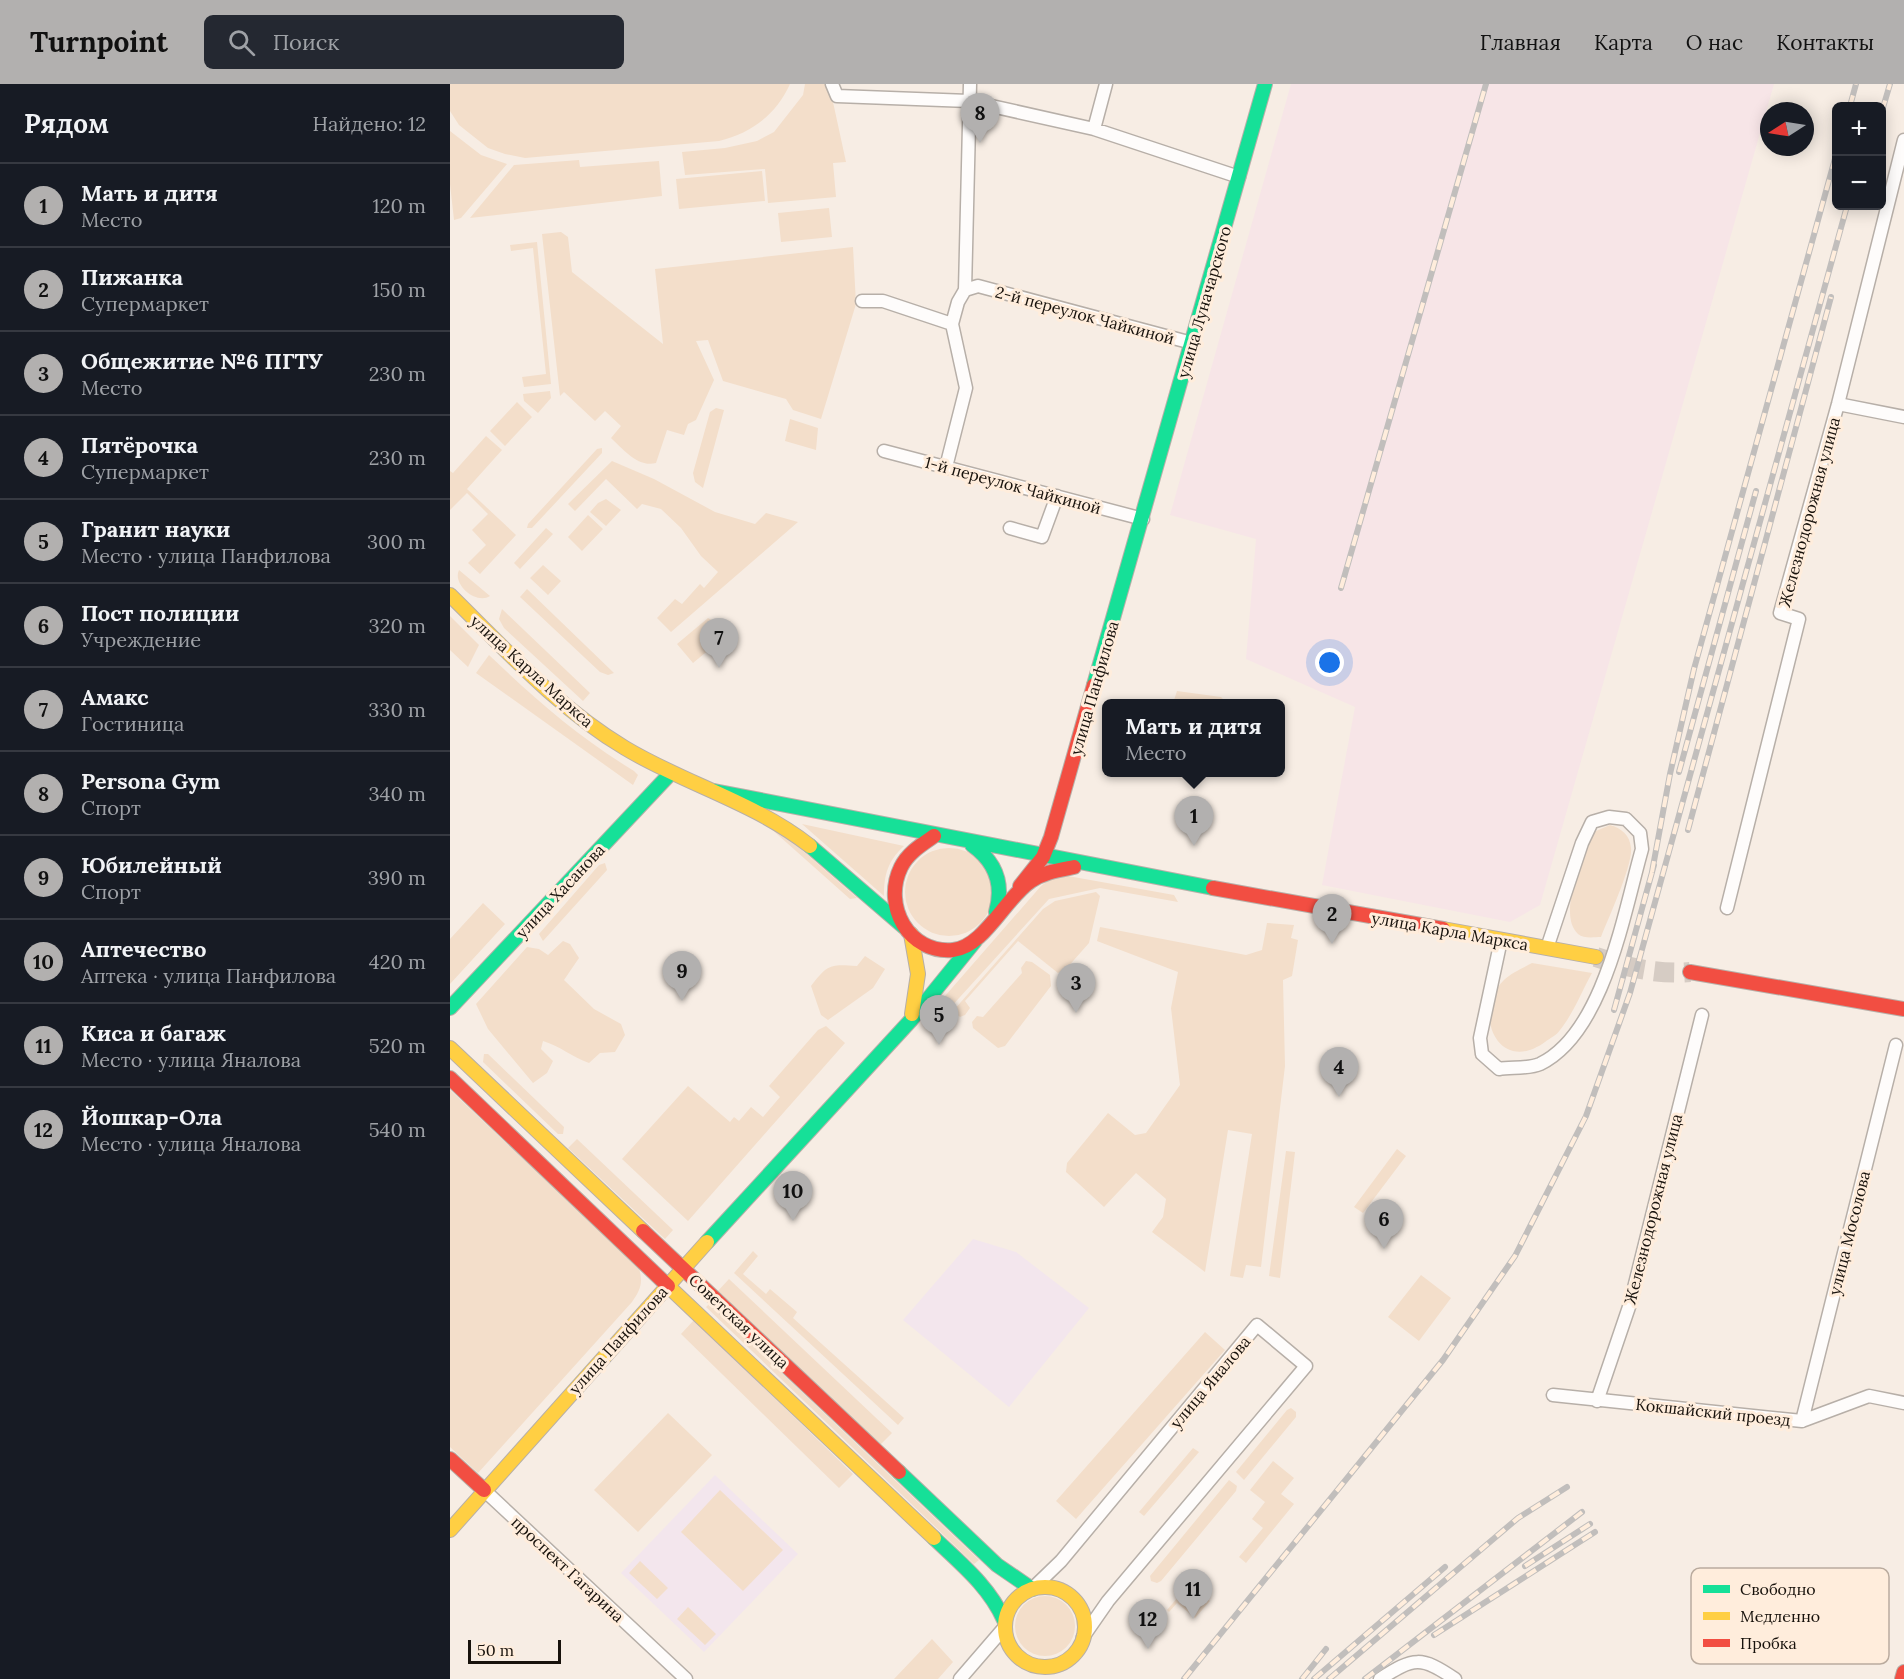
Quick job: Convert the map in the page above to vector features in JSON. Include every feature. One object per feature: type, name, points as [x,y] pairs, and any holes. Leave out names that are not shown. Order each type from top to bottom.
[{"type":"main road","name":"улица Луначарского","points":[[1143,519],[1264,84]]},
{"type":"main road","name":"улица Панфилова","points":[[1043,857],[1143,519]]},
{"type":"main road","name":"улица Карла Маркса","points":[[450,595],[574,712],[607,737],[670,774],[714,791],[783,827],[907,931]]},
{"type":"main road","name":"улица Хасанова","points":[[450,1008],[670,774]]},
{"type":"main road","name":"улица Карла Маркса","points":[[714,791],[934,836]]},
{"type":"main road","points":[[911,1020],[919,978],[919,962],[895,907],[897,875],[914,848],[934,836],[969,843],[983,852],[998,876],[1000,902],[994,917]]},
{"type":"main road","name":"улица Карла Маркса","points":[[969,843],[1596,957]]},
{"type":"main road","points":[[907,931],[920,942],[942,950],[963,948],[975,941],[1043,857]]},
{"type":"main road","name":"улица Карла Маркса","points":[[1017,889],[1059,867],[1091,866]]},
{"type":"main road","name":"улица Панфилова","points":[[450,1530],[668,1284],[911,1020],[975,941]]},
{"type":"main road","points":[[1690,972],[1904,1009]]},
{"type":"main road","name":"Советская улица","points":[[450,1048],[997,1565],[1032,1589]]},
{"type":"main road","name":"Советская улица","points":[[450,1078],[982,1584],[995,1601],[1004,1624]]},
{"type":"main road","name":"проспект Гагарина","points":[[450,1458],[484,1490]]},
{"type":"main road","points":[[1054,1588],[1072,1598],[1083,1616],[1083,1637],[1069,1658],[1058,1665],[1045,1667],[1032,1665],[1017,1656],[1007,1641],[1004,1624],[1018,1597],[1032,1589],[1054,1588]]},
{"type":"main road","points":[[1902,1679],[1904,1672]]},
{"type":"street","points":[[946,466],[966,388],[952,324],[958,302],[965,290],[970,84]]},
{"type":"street","points":[[1094,129],[1106,84]]},
{"type":"street","points":[[835,90],[969,101],[1094,129],[1239,177]]},
{"type":"street","name":"Железнодорожная улица","points":[[1728,908],[1799,619],[1780,613],[1838,404],[1904,140]]},
{"type":"street","name":"2-й переулок Чайкиной","points":[[965,290],[978,286],[1192,343]]},
{"type":"street","points":[[862,301],[883,301],[952,324]]},
{"type":"street","points":[[1838,404],[1904,417]]},
{"type":"street","name":"1-й переулок Чайкиной","points":[[884,451],[1143,519]]},
{"type":"street","points":[[1010,528],[1042,537],[1057,496]]},
{"type":"street","points":[[1501,940],[1480,1038],[1482,1054],[1499,1068],[1538,1065],[1558,1053],[1571,1039],[1588,1017],[1600,991],[1642,849],[1640,833],[1626,819],[1609,817],[1592,822],[1582,843],[1547,948]]},
{"type":"street","name":"Железнодорожная улица","points":[[1597,1401],[1630,1304],[1702,1015]]},
{"type":"street","name":"улица Мосолова","points":[[1802,1421],[1896,1045]]},
{"type":"street","name":"улица Яналова","points":[[1032,1589],[1061,1561],[1257,1325],[1306,1366],[1108,1600],[1083,1637]]},
{"type":"street","name":"Кокшайский проезд","points":[[1553,1395],[1802,1421],[1869,1396],[1904,1403]]},
{"type":"street","name":"проспект Гагарина","points":[[484,1490],[686,1679]]},
{"type":"street","points":[[960,1679],[1004,1624]]},
{"type":"street","points":[[1380,1679],[1410,1661],[1427,1663],[1450,1676]]},
{"type":"shaded area","points":[[450,84],[790,84],[770,114],[752,128],[731,138],[719,141],[525,158],[488,148],[459,125],[450,111]]},
{"type":"shaded area","points":[[805,84],[826,84],[833,102],[846,162],[833,163],[836,197],[768,203],[765,169],[685,175],[682,152],[725,148],[757,141],[774,132],[803,95]]},
{"type":"shaded area","points":[[1291,84],[1774,84],[1769,102],[1760,102],[1760,133],[1540,905],[1510,922],[1322,885],[1355,707],[1246,659],[1256,539],[1170,515]]},
{"type":"shaded area","points":[[450,131],[481,155],[507,164],[461,218],[454,220],[450,184]]},
{"type":"shaded area","points":[[579,160],[580,167],[659,161],[662,196],[470,218],[514,165]]},
{"type":"shaded area","points":[[762,171],[765,201],[679,209],[676,179]]},
{"type":"shaded area","points":[[829,208],[832,237],[781,242],[778,213]]},
{"type":"shaded area","points":[[561,232],[568,237],[572,272],[663,344],[655,269],[853,247],[856,304],[821,419],[793,410],[786,399],[723,381],[708,340],[696,341],[714,380],[696,420],[688,424],[684,435],[667,430],[656,463],[643,463],[631,456],[611,438],[621,426],[605,411],[595,421],[564,392],[560,396],[542,234]]},
{"type":"shaded area","points":[[537,242],[551,384],[524,387],[522,377],[546,374],[533,248],[511,251],[510,245]]},
{"type":"shaded area","points":[[550,391],[551,398],[538,413],[524,401],[523,394]]},
{"type":"shaded area","points":[[517,402],[532,417],[505,446],[490,431]]},
{"type":"shaded area","points":[[716,408],[724,410],[703,488],[695,482],[693,473],[710,412]]},
{"type":"shaded area","points":[[790,419],[818,428],[816,450],[785,441]]},
{"type":"shaded area","points":[[486,436],[502,450],[467,489],[516,535],[480,574],[468,563],[486,545],[472,530],[488,514],[467,493],[450,510],[450,471],[453,473]]},
{"type":"shaded area","points":[[602,448],[602,453],[532,528],[527,528],[528,524],[597,449]]},
{"type":"shaded area","points":[[612,461],[654,479],[715,512],[755,524],[766,513],[798,522],[671,632],[657,618],[675,599],[682,604],[700,584],[704,588],[718,572],[701,556],[681,528],[661,509],[642,504],[637,509],[606,479],[575,511],[568,504]]},
{"type":"shaded area","points":[[606,499],[621,510],[606,526],[590,512],[598,503]]},
{"type":"shaded area","points":[[588,515],[603,529],[582,551],[568,537]]},
{"type":"shaded area","points":[[546,528],[553,534],[520,569],[514,563]]},
{"type":"shaded area","points":[[543,565],[561,581],[548,595],[530,578]]},
{"type":"shaded area","points":[[459,570],[490,596],[478,598],[467,592],[459,581]]},
{"type":"shaded area","points":[[527,589],[614,673],[608,675],[600,672],[520,597]]},
{"type":"shaded area","points":[[502,609],[590,693],[583,701],[504,628],[499,619]]},
{"type":"shaded area","points":[[450,616],[479,645],[468,667],[450,650]]},
{"type":"shaded area","points":[[708,618],[721,625],[728,634],[693,663],[677,644]]},
{"type":"shaded area","points":[[489,655],[558,717],[594,745],[634,771],[638,775],[633,785],[476,673]]},
{"type":"shaded area","points":[[1177,691],[1223,699],[1174,699]]},
{"type":"shaded area","points":[[772,824],[857,898],[850,899],[769,827]]},
{"type":"shaded area","points":[[802,824],[904,846],[888,868],[884,896]]},
{"type":"shaded area","points":[[1610,825],[1618,828],[1627,836],[1631,856],[1601,937],[1583,937],[1572,925],[1570,914],[1574,887],[1591,838],[1596,831]]},
{"type":"shaded area","points":[[949,848],[966,851],[980,861],[990,875],[993,892],[990,909],[980,923],[966,933],[949,936],[932,933],[918,923],[908,909],[905,892],[908,875],[918,861],[932,851]]},
{"type":"shaded area","points":[[605,863],[607,870],[543,941],[539,934],[599,865]]},
{"type":"shaded area","points":[[1068,876],[1174,895],[1178,902],[1100,888],[1049,899],[950,1008],[945,996],[1041,886],[1050,879]]},
{"type":"shaded area","points":[[1096,892],[1100,896],[1089,943],[1066,969],[1058,973],[1018,941],[965,1001],[970,1008],[965,1015],[960,1017],[953,1011],[1043,909],[1055,901]]},
{"type":"shaded area","points":[[483,903],[505,924],[450,984],[450,939]]},
{"type":"shaded area","points":[[1267,923],[1294,925],[1291,938],[1298,940],[1292,976],[1283,980],[1285,1066],[1261,1267],[1246,1265],[1243,1278],[1230,1276],[1252,1134],[1228,1130],[1205,1272],[1152,1232],[1163,1217],[1166,1199],[1136,1173],[1104,1207],[1066,1172],[1067,1163],[1108,1113],[1135,1135],[1146,1133],[1180,1085],[1171,1008],[1178,972],[1097,941],[1100,927],[1246,955],[1262,950]]},
{"type":"shaded area","points":[[563,941],[570,944],[579,958],[564,980],[594,1009],[621,1024],[625,1035],[615,1052],[600,1053],[589,1063],[543,1041],[541,1049],[553,1061],[547,1073],[533,1083],[488,1029],[476,1004],[527,947],[539,949],[548,955]]},
{"type":"shaded area","points":[[865,956],[885,969],[873,988],[828,1020],[821,1015],[811,986],[826,969],[841,965],[857,966]]},
{"type":"shaded area","points":[[1026,961],[1032,962],[1050,975],[1051,986],[1005,1046],[998,1048],[973,1028],[972,1022],[977,1016],[983,1017],[1022,973],[1021,968]]},
{"type":"shaded area","points":[[1532,963],[1592,973],[1565,1024],[1557,1033],[1528,1050],[1514,1051],[1503,1046],[1494,1036],[1490,1023],[1490,1008],[1494,993],[1504,980]]},
{"type":"shaded area","points":[[826,1026],[845,1043],[688,1221],[622,1159],[688,1086],[730,1122],[734,1117],[739,1121],[751,1107],[763,1117],[780,1097],[769,1086],[818,1030]]},
{"type":"shaded area","points":[[484,1054],[488,1054],[564,1127],[563,1134],[558,1134],[483,1062]]},
{"type":"shaded area","points":[[450,1090],[639,1268],[641,1278],[639,1289],[632,1302],[478,1473],[450,1447]]},
{"type":"shaded area","points":[[577,1139],[673,1230],[665,1239],[568,1148]]},
{"type":"shaded area","points":[[1397,1149],[1406,1156],[1363,1213],[1354,1207]]},
{"type":"shaded area","points":[[1286,1151],[1295,1152],[1280,1278],[1269,1276]]},
{"type":"shaded area","points":[[973,1239],[1016,1252],[1089,1308],[1009,1407],[903,1320]]},
{"type":"shaded area","points":[[753,1251],[758,1256],[743,1274],[766,1294],[770,1289],[797,1312],[793,1318],[904,1418],[898,1425],[734,1273]]},
{"type":"shaded area","points":[[1421,1275],[1451,1298],[1419,1341],[1388,1317]]},
{"type":"shaded area","points":[[729,1279],[892,1433],[879,1446],[717,1292]]},
{"type":"shaded area","points":[[709,1304],[979,1560],[974,1564],[706,1307]]},
{"type":"shaded area","points":[[694,1320],[853,1474],[839,1488],[681,1334]]},
{"type":"shaded area","points":[[1205,1332],[1225,1350],[1076,1519],[1056,1501]]},
{"type":"shaded area","points":[[1291,1408],[1296,1412],[1296,1417],[1244,1480],[1236,1472]]},
{"type":"shaded area","points":[[668,1413],[712,1455],[638,1532],[594,1490]]},
{"type":"shaded area","points":[[1193,1448],[1199,1452],[1144,1516],[1139,1512]]},
{"type":"shaded area","points":[[1273,1461],[1294,1478],[1281,1494],[1294,1504],[1246,1563],[1239,1557],[1263,1528],[1252,1519],[1265,1502],[1250,1490]]},
{"type":"shaded area","points":[[715,1475],[798,1554],[704,1652],[621,1573]]},
{"type":"shaded area","points":[[1229,1480],[1237,1486],[1236,1491],[1161,1581],[1157,1583],[1151,1581],[1150,1576]]},
{"type":"shaded area","points":[[720,1490],[783,1550],[743,1591],[681,1532]]},
{"type":"shaded area","points":[[640,1561],[668,1588],[657,1599],[629,1573]]},
{"type":"shaded area","points":[[1189,1584],[1210,1601],[1195,1618],[1177,1603],[1169,1612],[1167,1610]]},
{"type":"shaded area","points":[[1045,1596],[1062,1601],[1070,1609],[1075,1626],[1070,1643],[1062,1651],[1045,1656],[1028,1651],[1020,1643],[1015,1626],[1020,1609],[1028,1601]]},
{"type":"shaded area","points":[[688,1607],[716,1634],[705,1645],[677,1619]]},
{"type":"shaded area","points":[[932,1639],[953,1662],[938,1679],[894,1679]]},
{"type":"tunnel","points":[[1596,957],[1642,969],[1690,972]]},
{"type":"railway","points":[[1341,588],[1486,84]]},
{"type":"railway","points":[[1851,102],[1856,84]]},
{"type":"railway","points":[[1885,102],[1890,84]]},
{"type":"railway","points":[[1652,872],[1670,774],[1694,669],[1836,156]]},
{"type":"railway","points":[[1184,1679],[1443,1360],[1515,1256],[1586,1116],[1630,993],[1846,210]]},
{"type":"railway","points":[[1688,830],[1831,297]]},
{"type":"railway","points":[[1679,772],[1756,491]]},
{"type":"railway","points":[[1614,1010],[1654,865]]},
{"type":"railway","points":[[1329,1679],[1518,1518],[1567,1487]]},
{"type":"railway","points":[[1365,1679],[1582,1512]]},
{"type":"railway","points":[[1525,1566],[1590,1524]]},
{"type":"railway","points":[[1434,1635],[1595,1532]]},
{"type":"railway","points":[[1314,1679],[1445,1567]]},
{"type":"railway","points":[[1302,1679],[1326,1649]]},
{"type":"traffic: fast","points":[[1094,685],[1265,84]]},
{"type":"traffic: fast","points":[[450,1008],[670,774]]},
{"type":"traffic: fast","points":[[714,791],[1213,888]]},
{"type":"traffic: fast","points":[[972,845],[987,859],[996,874],[999,892],[996,912]]},
{"type":"traffic: fast","points":[[810,846],[904,927]]},
{"type":"traffic: fast","points":[[707,1242],[911,1020],[975,941]]},
{"type":"traffic: fast","points":[[899,1472],[997,1565],[1032,1589]]},
{"type":"traffic: fast","points":[[934,1538],[982,1586],[1004,1620]]},
{"type":"traffic: slow","points":[[450,595],[533,677],[600,732],[648,761],[766,817],[810,846]]},
{"type":"traffic: slow","points":[[1443,929],[1596,957]]},
{"type":"traffic: slow","points":[[911,934],[918,974],[912,1014]]},
{"type":"traffic: slow","points":[[450,1048],[643,1231]]},
{"type":"traffic: slow","points":[[450,1530],[707,1242]]},
{"type":"traffic: slow","points":[[668,1286],[934,1538]]},
{"type":"traffic: slow","points":[[1045,1587],[1060,1590],[1073,1599],[1082,1612],[1085,1627],[1082,1642],[1073,1655],[1060,1664],[1045,1667],[1030,1664],[1017,1655],[1008,1642],[1005,1627],[1008,1612],[1017,1599],[1030,1590],[1045,1587]]},
{"type":"traffic: jam","points":[[1020,886],[1043,857],[1051,837],[1094,685]]},
{"type":"traffic: jam","points":[[934,836],[915,850],[904,862],[896,882],[895,897],[903,925],[912,936],[937,949],[953,950],[964,947],[975,940],[1031,881],[1046,873],[1074,867]]},
{"type":"traffic: jam","points":[[1213,888],[1443,929]]},
{"type":"traffic: jam","points":[[1690,972],[1904,1009]]},
{"type":"traffic: jam","points":[[450,1078],[668,1286]]},
{"type":"traffic: jam","points":[[643,1231],[899,1472]]},
{"type":"traffic: jam","points":[[450,1459],[484,1490]]},
{"type":"traffic: jam","points":[[1902,1679],[1904,1672]]},
{"type":"place","name":"Persona Gym","points":[[980,143]]},
{"type":"place","name":"Амакс","points":[[719,668]]},
{"type":"place","name":"Мать и дитя","points":[[1194,846]]},
{"type":"place","name":"Пижанка","points":[[1332,944]]},
{"type":"place","name":"Юбилейный","points":[[682,1001]]},
{"type":"place","name":"Общежитие №6 ПГТУ","points":[[1076,1013]]},
{"type":"place","name":"Гранит науки","points":[[939,1045]]},
{"type":"place","name":"Пятёрочка","points":[[1339,1097]]},
{"type":"place","name":"Аптечество","points":[[793,1221]]},
{"type":"place","name":"Пост полиции","points":[[1384,1249]]},
{"type":"place","name":"Киса и багаж","points":[[1193,1619]]},
{"type":"place","name":"Йошкар-Ола","points":[[1148,1649]]}]
